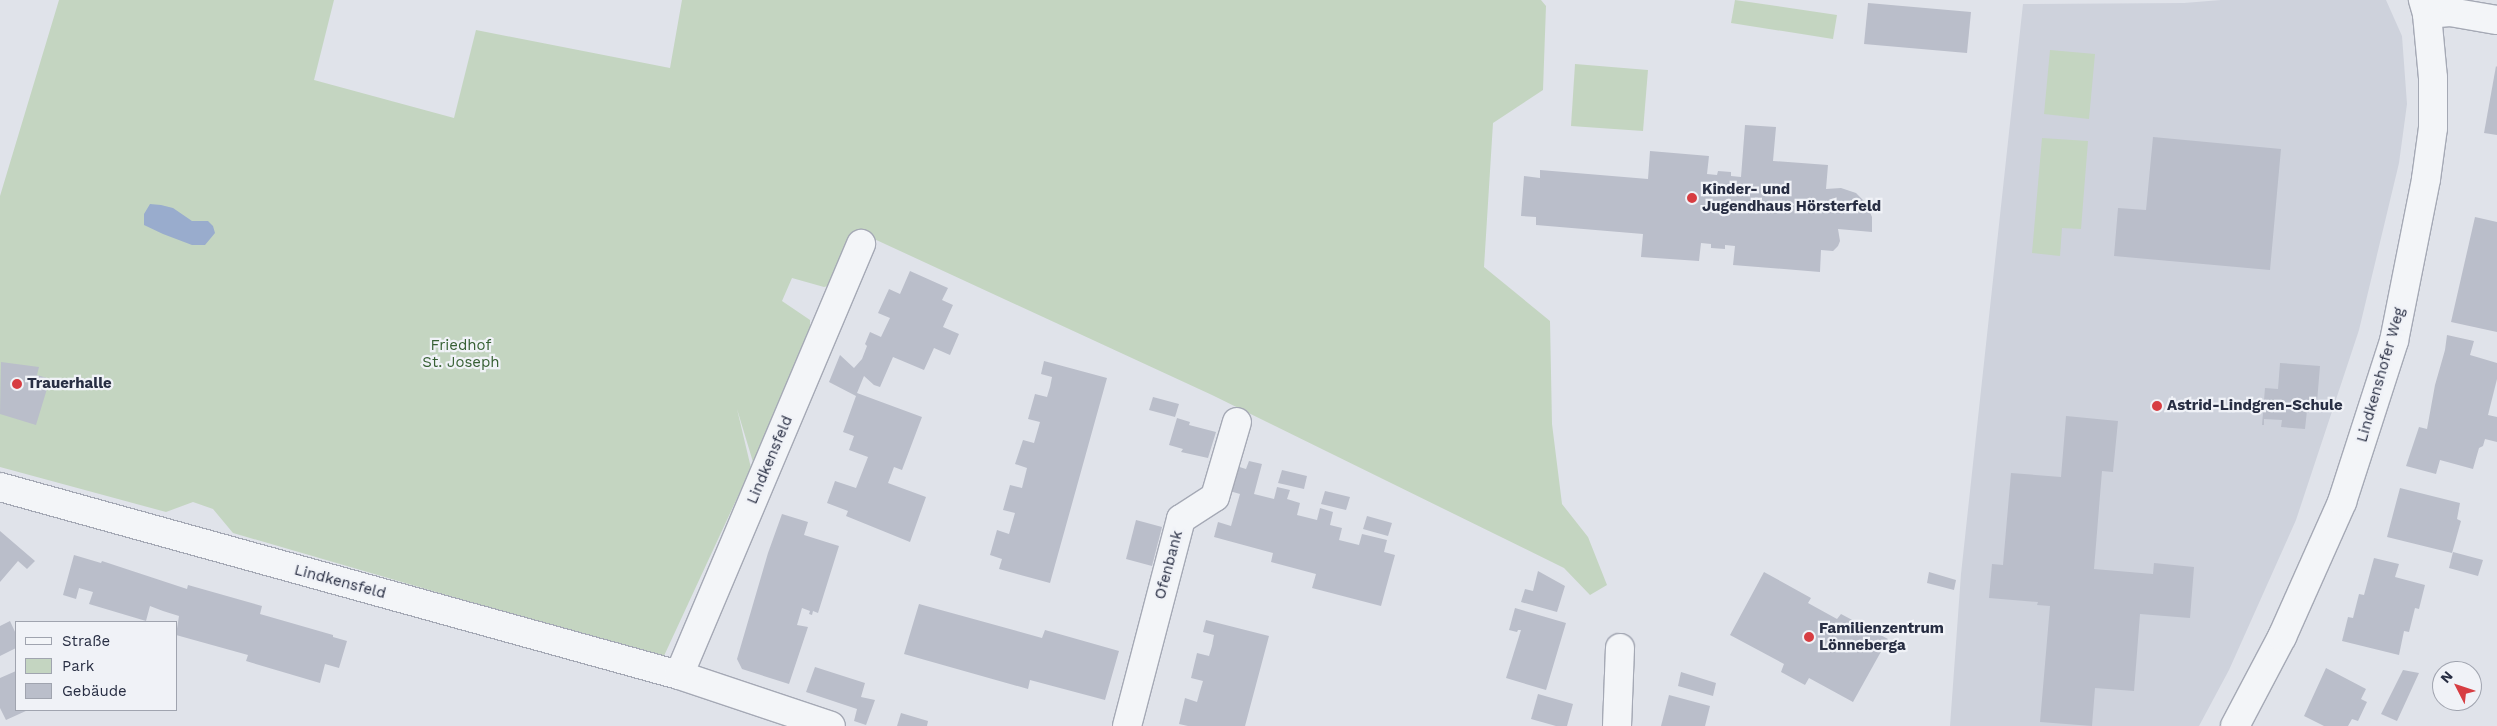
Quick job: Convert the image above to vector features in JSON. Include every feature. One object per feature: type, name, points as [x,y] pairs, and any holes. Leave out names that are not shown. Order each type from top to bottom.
[{"type":"street","points":[[2425,7],[2497,20]]},
{"type":"street","name":"Lindkenshofer Weg","points":[[2235,726],[2282,637],[2342,502],[2394,340],[2426,180],[2433,128],[2434,78],[2425,7]]},
{"type":"street","name":"Lindkensfeld","points":[[679,675],[861,244]]},
{"type":"street","name":"Ofenbank","points":[[1127,726],[1181,519],[1216,497],[1237,422]]},
{"type":"street","name":"Lindkensfeld","points":[[0,488],[679,675],[831,726]]},
{"type":"street","points":[[1617,726],[1620,648]]},
{"type":"shaded area","name":"Astrid-Lindgren-Schule","points":[[2221,0],[2386,0],[2402,36],[2407,104],[2399,163],[2359,330],[2296,520],[2229,670],[2199,726],[1950,726],[1961,574],[2023,4],[2184,3]]},
{"type":"green space","name":"Friedhof St. Joseph","points":[[59,0],[334,0],[314,80],[454,118],[476,30],[670,68],[682,0],[1541,0],[1546,6],[1543,90],[1493,123],[1484,267],[1550,321],[1552,424],[1562,504],[1588,537],[1607,585],[1590,595],[1564,568],[1212,395],[859,232],[835,284],[824,287],[792,278],[782,301],[810,320],[810,345],[756,472],[737,409],[751,468],[663,658],[233,533],[213,509],[193,502],[166,512],[0,467],[0,196]]},
{"type":"green space","points":[[1735,0],[1837,15],[1833,39],[1731,23]]},
{"type":"green space","points":[[2050,50],[2095,54],[2089,119],[2044,114]]},
{"type":"green space","points":[[1575,64],[1648,70],[1643,131],[1571,126]]},
{"type":"green space","points":[[2042,138],[2088,141],[2081,229],[2062,228],[2060,256],[2032,253]]},
{"type":"water","points":[[150,204],[173,208],[192,221],[208,221],[213,226],[215,233],[205,245],[192,245],[163,234],[144,225],[144,214]]},
{"type":"building","points":[[1868,3],[1971,12],[1967,53],[1864,44]]},
{"type":"building","points":[[2497,67],[2497,135],[2484,133]]},
{"type":"building","name":"Kinder- und Jugendhaus Hörsterfeld","points":[[1745,125],[1776,127],[1773,161],[1828,165],[1826,189],[1841,188],[1856,193],[1866,203],[1872,217],[1872,232],[1838,229],[1840,241],[1838,246],[1833,251],[1821,250],[1820,272],[1733,265],[1735,246],[1725,245],[1725,249],[1711,248],[1711,244],[1701,243],[1699,261],[1641,257],[1643,234],[1536,225],[1536,217],[1521,216],[1524,176],[1540,178],[1540,170],[1648,179],[1650,151],[1709,156],[1707,174],[1717,175],[1718,171],[1731,172],[1731,176],[1741,177]]},
{"type":"building","points":[[2153,137],[2281,149],[2270,270],[2114,256],[2118,208],[2146,210]]},
{"type":"building","points":[[2475,217],[2497,222],[2497,332],[2451,322]]},
{"type":"building","points":[[910,271],[948,288],[942,300],[953,305],[943,327],[959,334],[950,355],[934,348],[924,370],[893,357],[880,387],[874,385],[864,376],[857,393],[922,417],[902,470],[894,467],[888,483],[926,497],[910,542],[846,516],[848,511],[827,503],[835,481],[856,488],[868,457],[849,450],[854,436],[843,432],[856,396],[829,382],[840,355],[854,368],[862,359],[870,332],[881,337],[890,318],[878,313],[889,289],[900,294]]},
{"type":"building","points":[[2447,335],[2474,341],[2470,355],[2497,363],[2497,379],[2488,415],[2497,417],[2497,442],[2485,439],[2483,446],[2479,448],[2473,469],[2440,460],[2436,474],[2406,466],[2419,427],[2427,429]]},
{"type":"building","points":[[1044,361],[1107,378],[1050,583],[999,569],[1002,559],[990,555],[997,530],[1009,534],[1015,513],[1003,510],[1010,485],[1022,488],[1027,468],[1015,464],[1023,440],[1034,443],[1040,422],[1028,419],[1035,394],[1047,397],[1050,387],[1052,377],[1041,374]]},
{"type":"building","points":[[1,362],[39,367],[37,375],[50,379],[36,425],[0,414]]},
{"type":"building","points":[[2280,363],[2320,366],[2317,402],[2308,401],[2305,429],[2281,427],[2282,420],[2264,419],[2264,425],[2262,425],[2265,388],[2278,389]]},
{"type":"building","points":[[1153,397],[1179,404],[1175,417],[1149,410]]},
{"type":"building","points":[[2066,416],[2118,421],[2113,472],[2102,471],[2094,569],[2153,574],[2154,563],[2194,567],[2190,618],[2140,614],[2134,691],[2095,688],[2092,726],[2040,722],[2050,606],[2037,605],[2038,602],[1989,598],[1992,564],[2003,565],[2011,473],[2061,477]]},
{"type":"building","points":[[1177,418],[1190,422],[1189,425],[1216,432],[1208,458],[1181,452],[1183,449],[1169,445]]},
{"type":"building","points":[[1249,461],[1262,464],[1254,494],[1274,499],[1277,487],[1290,490],[1287,499],[1300,503],[1297,515],[1317,520],[1320,508],[1333,512],[1330,525],[1342,528],[1339,540],[1359,545],[1362,534],[1387,540],[1384,552],[1395,555],[1381,606],[1312,588],[1316,574],[1271,562],[1273,553],[1214,537],[1218,522],[1231,526],[1240,494],[1226,490],[1233,465],[1246,469]]},
{"type":"building","points":[[1282,470],[1307,476],[1304,489],[1278,483]]},
{"type":"building","points":[[2400,488],[2460,503],[2457,519],[2461,521],[2452,553],[2387,537]]},
{"type":"building","points":[[1325,491],[1350,497],[1346,510],[1321,504]]},
{"type":"building","points":[[782,514],[808,522],[804,535],[839,546],[818,613],[813,611],[812,615],[809,614],[810,611],[802,608],[797,625],[808,627],[789,684],[742,669],[737,659],[768,553]]},
{"type":"building","points":[[1367,516],[1392,523],[1388,536],[1363,529]]},
{"type":"building","points":[[1136,520],[1162,527],[1152,566],[1126,559]]},
{"type":"building","points":[[0,531],[35,561],[27,569],[18,561],[0,582]]},
{"type":"building","points":[[2453,552],[2483,560],[2478,576],[2449,568]]},
{"type":"building","points":[[74,555],[101,563],[102,561],[187,589],[188,585],[262,606],[260,614],[333,635],[333,637],[347,641],[339,668],[325,664],[320,683],[246,661],[248,655],[178,636],[179,616],[150,606],[146,621],[89,604],[93,592],[79,588],[76,599],[63,595]]},
{"type":"building","points":[[2374,558],[2399,564],[2395,577],[2425,585],[2419,609],[2415,608],[2409,632],[2404,631],[2399,655],[2342,641],[2348,617],[2353,618],[2359,594],[2364,595]]},
{"type":"building","points":[[1538,571],[1565,586],[1557,612],[1521,602],[1525,589],[1533,591]]},
{"type":"building","name":"Familienzentrum Lönneberga","points":[[1764,572],[1811,598],[1808,603],[1837,619],[1841,614],[1888,639],[1853,702],[1809,678],[1805,685],[1781,672],[1784,664],[1730,635]]},
{"type":"building","points":[[1929,572],[1956,580],[1954,590],[1927,583]]},
{"type":"building","points":[[919,604],[1042,638],[1045,630],[1119,651],[1105,700],[1030,680],[1028,689],[904,654]]},
{"type":"building","points":[[1515,608],[1566,623],[1546,690],[1506,678],[1521,630],[1517,632],[1509,630]]},
{"type":"building","points":[[1206,620],[1269,636],[1245,726],[1188,726],[1179,724],[1185,698],[1197,702],[1203,681],[1191,678],[1197,653],[1209,656],[1212,646],[1214,635],[1203,632]]},
{"type":"building","points":[[10,621],[15,632],[15,648],[0,656],[0,626]]},
{"type":"building","points":[[815,667],[865,683],[861,697],[875,700],[866,725],[854,721],[857,709],[806,692]]},
{"type":"building","points":[[2326,668],[2366,689],[2361,699],[2367,702],[2358,721],[2352,719],[2348,726],[2324,726],[2304,716]]},
{"type":"building","points":[[2403,670],[2419,673],[2397,721],[2381,714]]},
{"type":"building","points":[[15,671],[15,711],[26,711],[6,720],[0,708],[0,678]]},
{"type":"building","points":[[1681,672],[1716,683],[1713,696],[1678,686]]},
{"type":"building","points":[[1538,694],[1573,704],[1567,726],[1556,726],[1531,719]]},
{"type":"building","points":[[1669,695],[1710,706],[1705,726],[1661,726]]},
{"type":"building","points":[[901,713],[928,721],[927,726],[897,726]]},
{"type":"place","name":"Kinder- und Jugendhaus Hörsterfeld","points":[[1692,198]]},
{"type":"place","name":"Trauerhalle","points":[[17,384]]},
{"type":"place","name":"Astrid-Lindgren-Schule","points":[[2157,406]]},
{"type":"place","name":"Familienzentrum Lönneberga","points":[[1809,637]]}]
